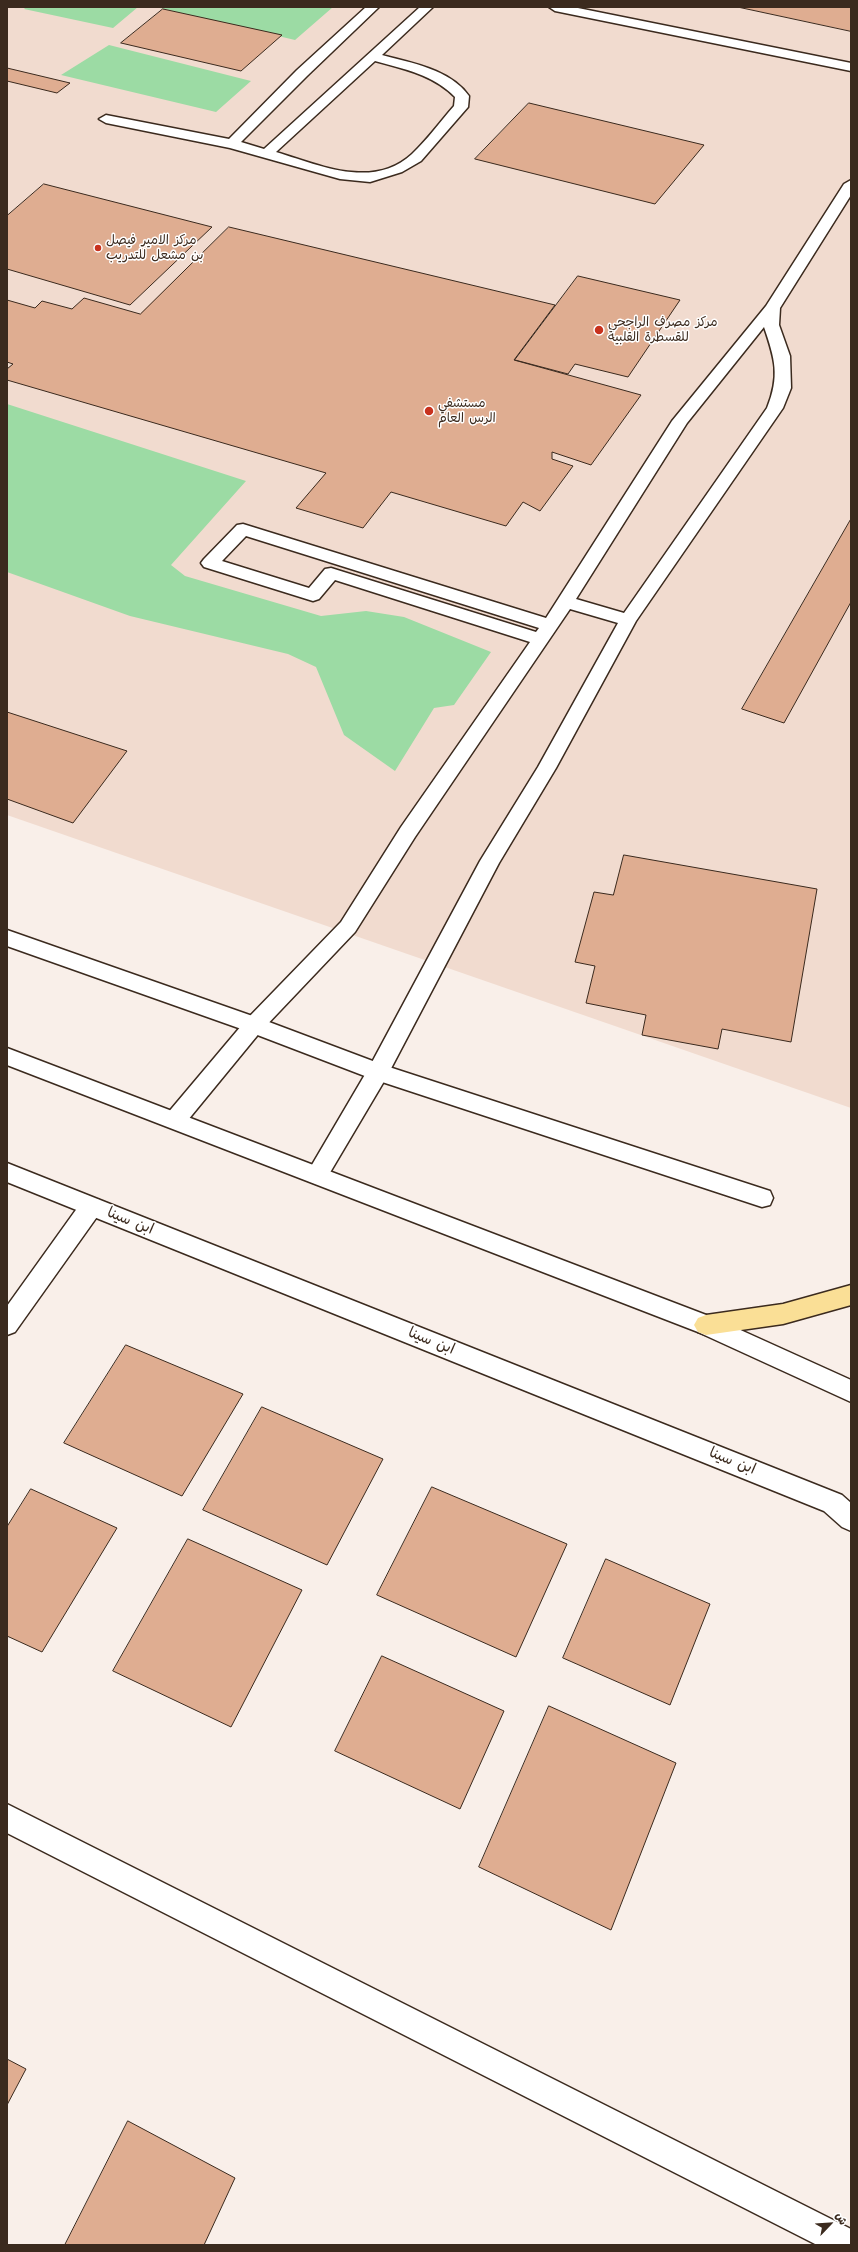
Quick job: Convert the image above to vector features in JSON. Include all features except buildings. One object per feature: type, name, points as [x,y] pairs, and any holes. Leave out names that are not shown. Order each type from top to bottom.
[{"type":"main road","points":[[706,1325],[783,1314],[851,1295]]},
{"type":"street","points":[[232,144],[302,73],[373,7]]},
{"type":"street","points":[[266,154],[427,7]]},
{"type":"street","points":[[555,7],[851,67]]},
{"type":"street","points":[[106,119],[232,144],[340,175],[370,178],[397,169],[416,158],[462,107],[462,96],[454,86],[445,80],[412,67],[373,57]]},
{"type":"street","points":[[175,1120],[254,1025],[348,927],[408,832],[566,602],[680,421],[772,308],[851,184]]},
{"type":"street","points":[[317,1175],[378,1072],[490,860],[547,768],[628,620],[775,408],[783,388],[782,356],[771,325],[772,308]]},
{"type":"street","points":[[243,529],[545,632],[331,573],[312,595],[210,563],[243,529]]},
{"type":"street","points":[[566,602],[628,620]]},
{"type":"street","points":[[7,938],[254,1025],[378,1072],[762,1198]]},
{"type":"street","points":[[7,1056],[706,1325],[851,1390]]},
{"type":"street","name":"ابن سينا","points":[[7,1172],[91,1207],[833,1503],[851,1519]]},
{"type":"street","points":[[7,1325],[91,1207]]},
{"type":"street","points":[[7,1818],[850,2245]]},
{"type":"shaded area","name":"مستشفي الرس العام","points":[[7,7],[851,7],[851,1108],[7,815]]},
{"type":"green space","points":[[26,7],[138,7],[113,28],[24,9]]},
{"type":"green space","points":[[156,7],[333,7],[295,40]]},
{"type":"green space","points":[[109,45],[251,81],[216,112],[61,75]]},
{"type":"green space","points":[[7,404],[246,481],[171,565],[185,576],[321,616],[366,611],[404,617],[491,652],[454,705],[434,708],[395,771],[344,735],[316,667],[288,654],[130,616],[7,572]]},
{"type":"place","name":"مركز الامير فيصل بن مشعل للتدريب","points":[[98,248]]},
{"type":"place","name":"مركز مصرف الراجحي للقسطرة القلبية","points":[[599,330]]},
{"type":"place","name":"مستشفي الرس العام","points":[[429,411]]}]
